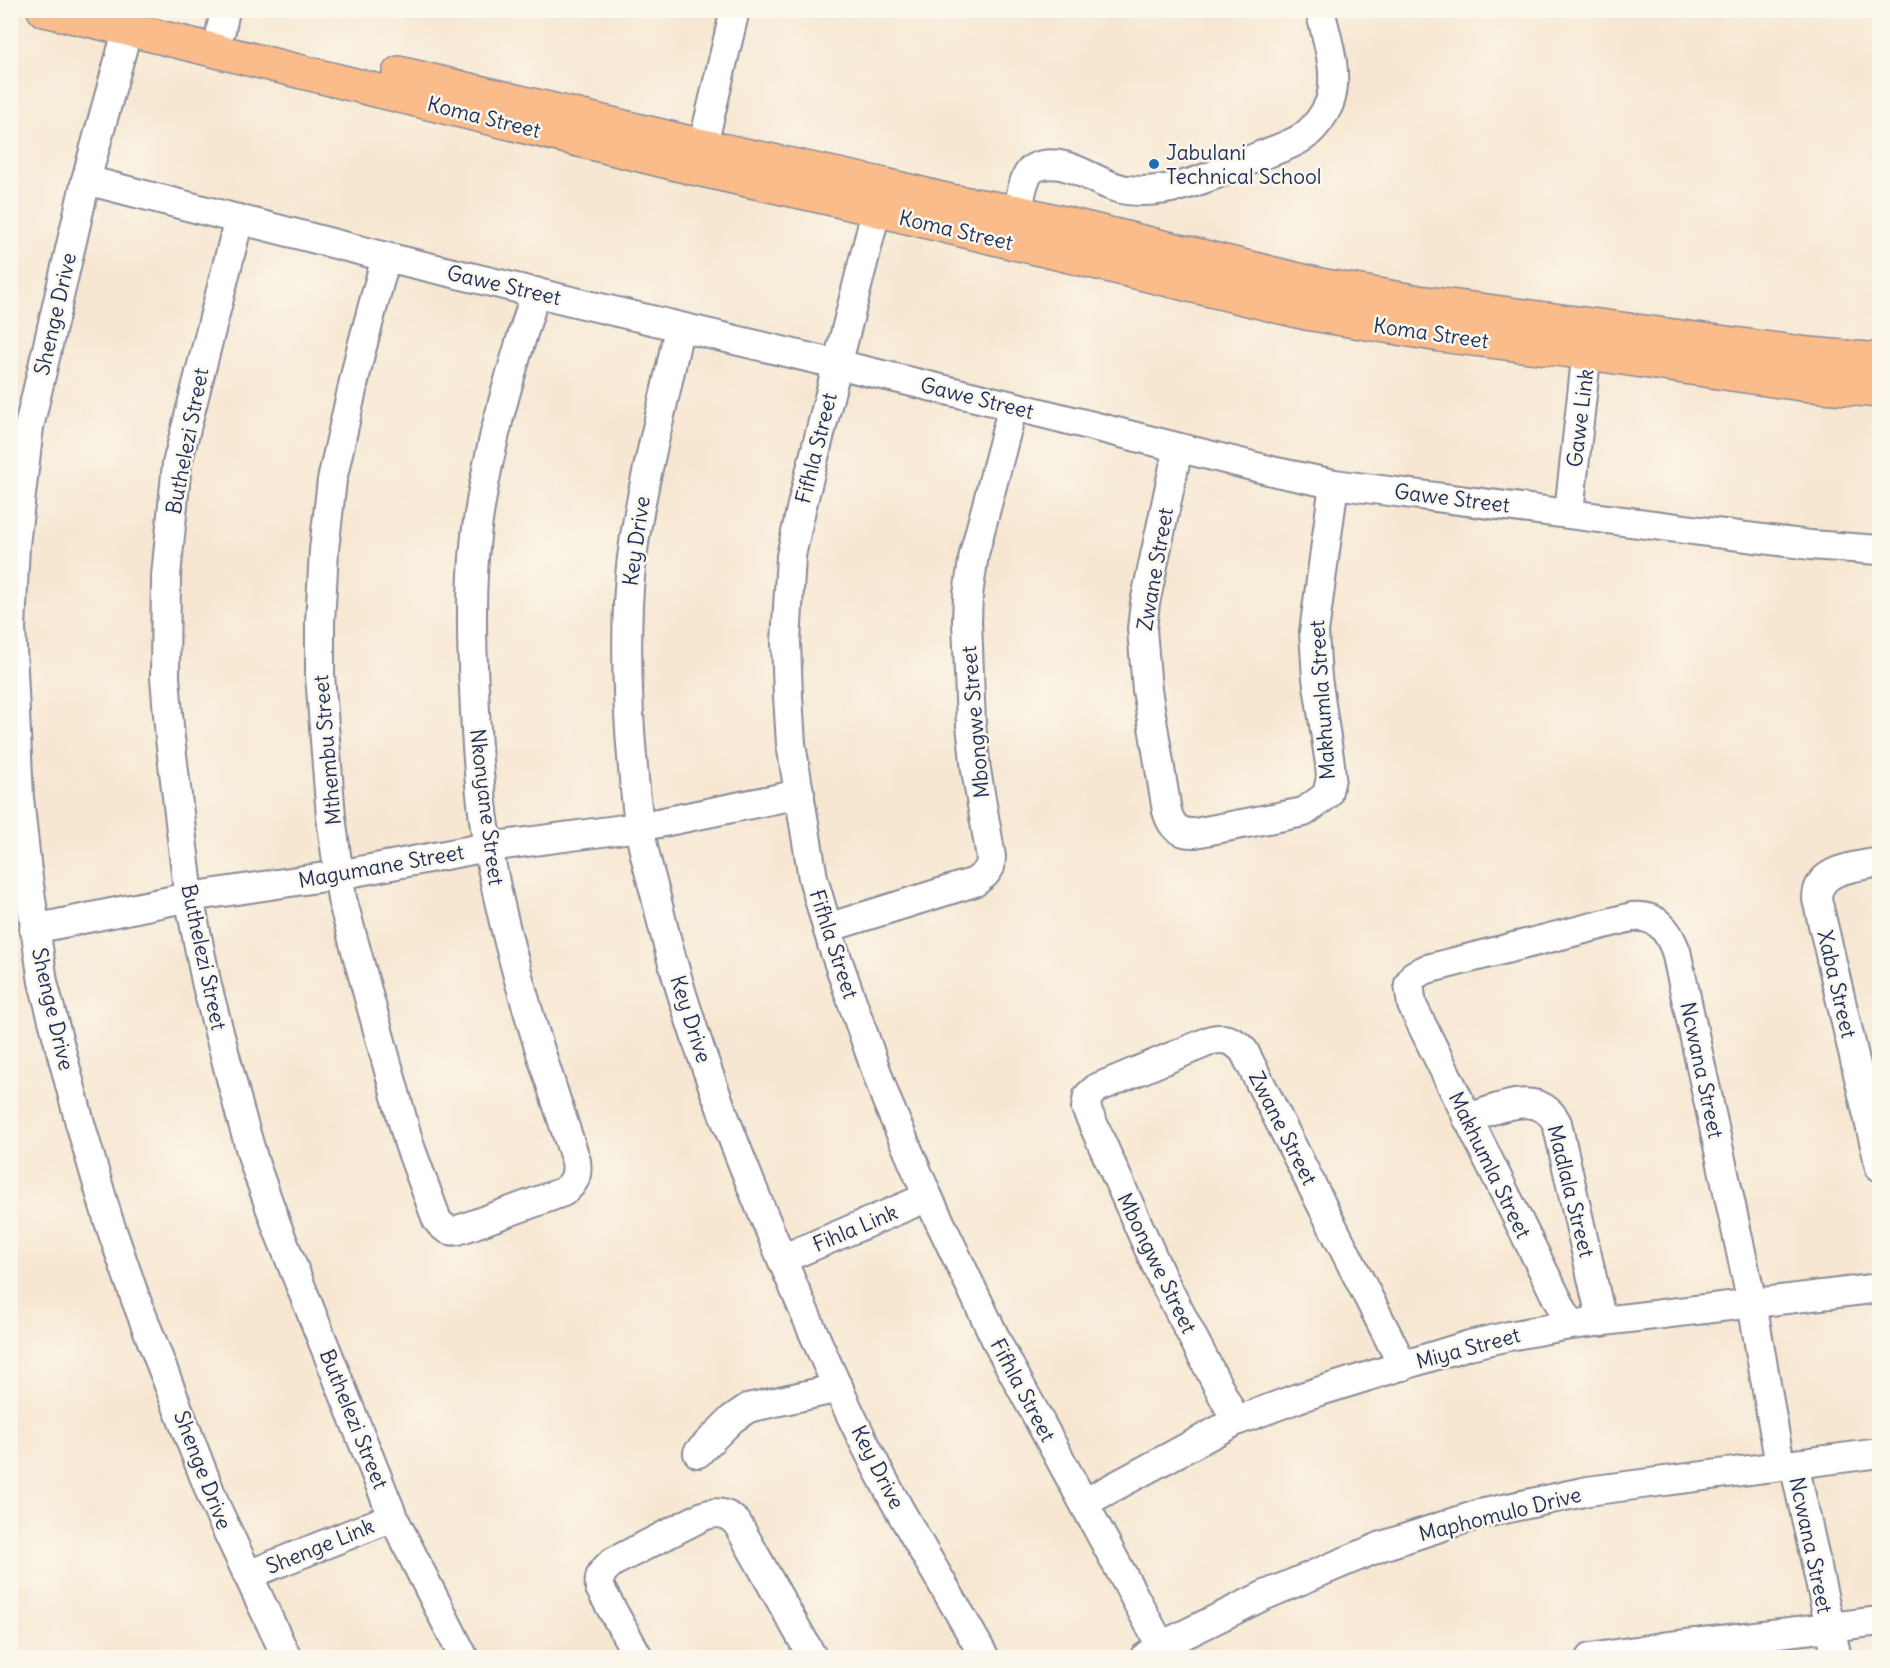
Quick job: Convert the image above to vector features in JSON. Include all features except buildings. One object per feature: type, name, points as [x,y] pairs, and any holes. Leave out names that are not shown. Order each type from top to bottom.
[{"type":"main road","name":"Koma Street","points":[[44,10],[134,17],[223,20],[700,158]]},
{"type":"main road","name":"Koma Street","points":[[134,17],[700,158],[881,198],[1017,244],[1306,313],[1352,322],[1880,360]]},
{"type":"main road","name":"Koma Street","points":[[881,198],[950,201],[1018,212],[1320,285],[1419,302],[1801,384],[1880,391]]},
{"type":"street","points":[[700,158],[735,10]]},
{"type":"street","points":[[1017,244],[1018,212],[1026,176],[1035,167],[1062,166],[1082,171],[1115,188],[1171,189],[1194,183],[1292,143],[1307,134],[1320,120],[1329,103],[1332,81],[1330,52],[1320,10]]},
{"type":"street","name":"Shenge Drive","points":[[134,17],[86,180],[29,427],[15,545],[11,628],[19,798],[34,929],[43,981],[108,1219],[136,1300],[216,1507],[287,1658]]},
{"type":"street","name":"Gawe Street","points":[[86,180],[386,257],[1012,406],[1276,472],[1334,484],[1810,545],[1880,550]]},
{"type":"street","name":"Fifhla Street","points":[[881,198],[837,364],[791,556],[786,653],[791,744],[813,878],[843,978],[886,1100],[928,1197],[1000,1348],[1084,1503],[1152,1652]]},
{"type":"street","name":"Buthelezi Street","points":[[239,219],[177,464],[166,576],[164,628],[168,717],[189,897],[207,986],[255,1165],[279,1232],[393,1517],[464,1658]]},
{"type":"street","name":"Mthembu Street","points":[[386,257],[339,442],[327,511],[320,623],[320,675],[338,875],[352,939],[409,1144],[438,1220],[450,1230]]},
{"type":"street","name":"Nkonyane Street","points":[[450,1230],[461,1229],[563,1192],[574,1182],[577,1170],[521,985],[488,847],[481,798],[471,640],[478,522],[498,424],[536,292]]},
{"type":"street","name":"Key Drive","points":[[679,327],[671,372],[640,502],[632,553],[627,661],[639,827],[663,930],[691,1027],[725,1122],[782,1259],[838,1388],[893,1497],[985,1658]]},
{"type":"street","name":"Gawe Link","points":[[1569,513],[1589,338]]},
{"type":"street","name":"Mbongwe Street","points":[[827,928],[975,882],[986,874],[990,867],[990,850],[976,770],[971,725],[967,604],[974,554],[1012,406]]},
{"type":"street","name":"Zwane Street","points":[[1177,830],[1167,811],[1147,690],[1142,637],[1145,603],[1178,448]]},
{"type":"street","name":"Makhumla Street","points":[[1177,830],[1196,833],[1304,812],[1327,795],[1330,764],[1317,678],[1314,632],[1334,484]]},
{"type":"street","name":"Magumane Street","points":[[34,929],[189,897],[338,875],[488,847],[639,827],[800,794]]},
{"type":"street","name":"Xaba Street","points":[[1880,862],[1832,873],[1824,879],[1818,889],[1818,906],[1880,1167]]},
{"type":"street","name":"Ncwana Street","points":[[1419,972],[1632,917],[1648,917],[1661,924],[1670,936],[1676,951],[1787,1464],[1836,1658]]},
{"type":"street","name":"Makhumla Street","points":[[1419,972],[1414,975],[1409,984],[1412,1005],[1570,1325]]},
{"type":"street","name":"Zwane Street","points":[[1086,1102],[1088,1096],[1097,1088],[1212,1040],[1224,1038],[1239,1045],[1255,1072],[1404,1366]]},
{"type":"street","name":"Mbongwe Street","points":[[1086,1102],[1091,1122],[1161,1276],[1236,1420]]},
{"type":"street","name":"Madlala Street","points":[[1467,1118],[1528,1102],[1546,1108],[1553,1115],[1557,1123],[1602,1322]]},
{"type":"street","name":"Fihla Link","points":[[782,1259],[928,1197]]},
{"type":"street","name":"Miya Street","points":[[1084,1503],[1236,1420],[1298,1398],[1489,1340],[1570,1325],[1880,1288]]},
{"type":"street","points":[[698,1453],[732,1419],[748,1408],[838,1388]]},
{"type":"street","name":"Maphomulo Drive","points":[[1152,1652],[1263,1596],[1361,1555],[1480,1514],[1588,1491],[1880,1453]]},
{"type":"street","points":[[639,1658],[600,1588],[599,1581],[602,1571],[613,1562],[703,1516],[722,1513],[736,1523],[813,1658]]},
{"type":"street","name":"Shenge Link","points":[[248,1575],[393,1517]]},
{"type":"street","points":[[1590,1658],[1880,1621]]},
{"type":"place","name":"Jabulani Technical School","points":[[1154,164]]}]
